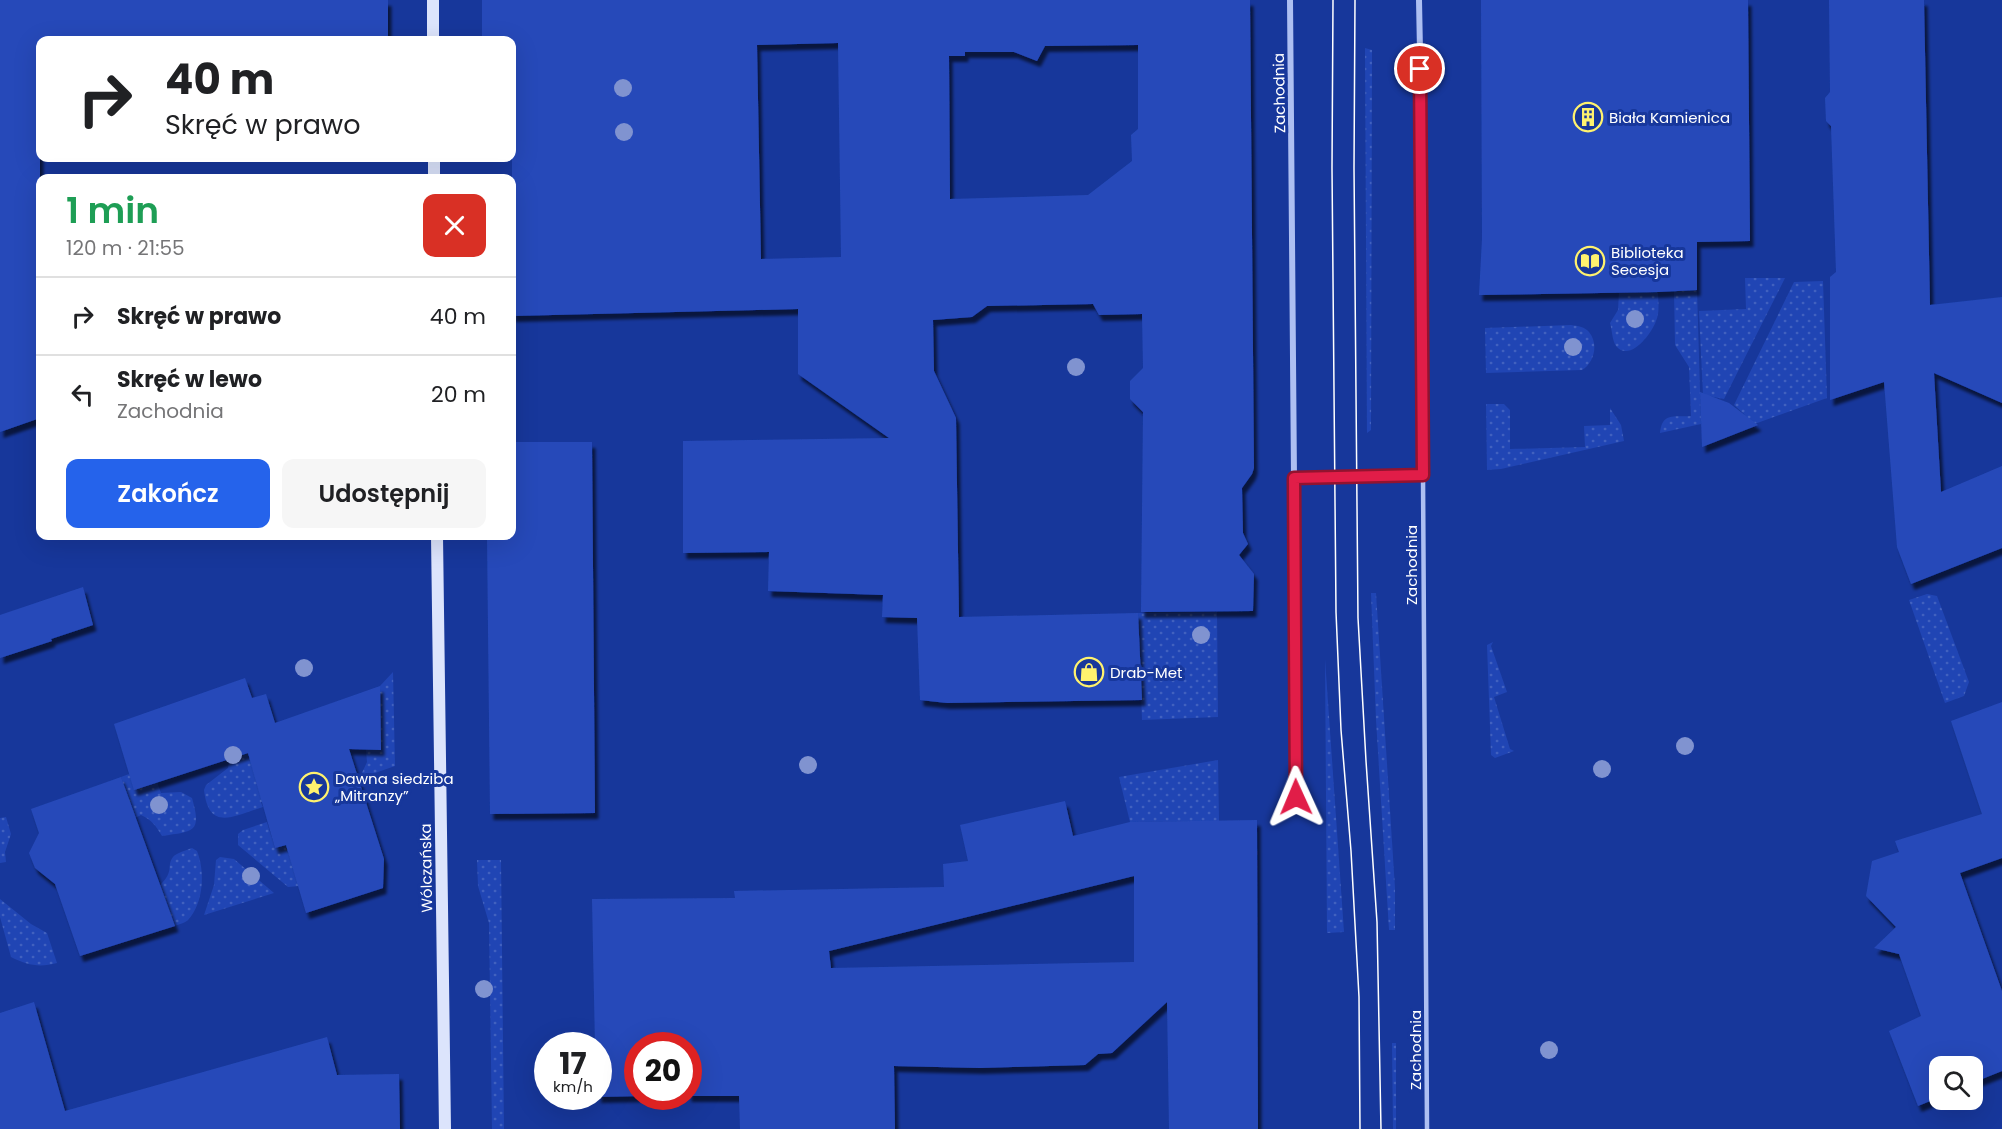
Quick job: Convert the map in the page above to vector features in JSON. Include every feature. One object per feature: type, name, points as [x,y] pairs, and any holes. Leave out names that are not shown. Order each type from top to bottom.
[{"type":"main road","points":[[433,0],[433,36]]},
{"type":"main road","name":"Wólczańska","points":[[437,540],[445,1129]]},
{"type":"street","name":"Zachodnia","points":[[1290,0],[1294,478]]},
{"type":"street","name":"Zachodnia","points":[[1419,0],[1423,206],[1423,475]]},
{"type":"street","points":[[1294,478],[1423,475]]},
{"type":"lane","name":"Zachodnia","points":[[1423,475],[1427,1129]]},
{"type":"lane","name":"Zachodnia","points":[[1294,478],[1296,797]]},
{"type":"shaded area","points":[[1365,48],[1372,50],[1371,430],[1367,433]]},
{"type":"shaded area","points":[[1745,278],[1785,278],[1724,399],[1703,395],[1699,311],[1746,309]]},
{"type":"shaded area","points":[[1823,281],[1827,398],[1749,426],[1744,414],[1734,405],[1794,282]]},
{"type":"shaded area","points":[[1697,290],[1701,424],[1660,433],[1661,426],[1666,419],[1674,416],[1691,416],[1689,367],[1675,345],[1674,291]]},
{"type":"shaded area","points":[[1658,292],[1658,314],[1645,339],[1634,349],[1628,351],[1616,346],[1610,323],[1618,310],[1619,293]]},
{"type":"shaded area","points":[[1571,325],[1587,330],[1594,342],[1594,353],[1590,363],[1582,370],[1486,373],[1485,328]]},
{"type":"shaded area","points":[[1486,404],[1504,404],[1510,410],[1510,449],[1585,447],[1584,426],[1610,425],[1610,408],[1621,425],[1624,441],[1501,469],[1487,470]]},
{"type":"shaded area","points":[[1371,593],[1376,593],[1395,888],[1395,930],[1389,930]]},
{"type":"shaded area","points":[[1927,594],[1937,596],[1969,682],[1964,696],[1945,703],[1909,600]]},
{"type":"shaded area","points":[[1217,612],[1218,717],[1142,720],[1138,613]]},
{"type":"shaded area","points":[[1493,642],[1491,646],[1507,692],[1494,697],[1510,749],[1514,751],[1495,758],[1491,755],[1487,645]]},
{"type":"shaded area","points":[[1325,659],[1344,932],[1327,933]]},
{"type":"shaded area","points":[[393,672],[395,766],[358,779],[357,777],[361,775],[367,762],[366,750],[381,750],[380,686]]},
{"type":"shaded area","points":[[251,731],[271,799],[261,802],[263,807],[242,814],[224,818],[217,816],[211,812],[207,803],[204,790],[206,785],[228,768],[229,760],[224,742]]},
{"type":"shaded area","points":[[1218,760],[1219,821],[1130,822],[1119,777]]},
{"type":"shaded area","points":[[151,766],[161,793],[181,792],[192,798],[196,818],[193,828],[182,833],[162,836],[148,819],[141,815],[135,818],[121,777]]},
{"type":"shaded area","points":[[6,817],[11,834],[5,852],[6,862],[0,863],[0,818]]},
{"type":"shaded area","points":[[267,822],[275,848],[286,845],[299,886],[288,887],[238,845],[238,834],[243,830]]},
{"type":"shaded area","points":[[192,848],[197,851],[200,859],[202,887],[193,913],[184,923],[175,926],[160,885],[169,872],[173,857]]},
{"type":"shaded area","points":[[220,857],[234,859],[274,893],[204,915],[214,885],[216,860]]},
{"type":"shaded area","points":[[477,860],[501,860],[504,1129],[492,1129],[489,923],[478,886]]},
{"type":"shaded area","points":[[0,899],[31,924],[47,933],[57,963],[33,965],[11,957],[0,917]]},
{"type":"shaded area","points":[[1392,1043],[1396,1043],[1396,1129],[1393,1129]]},
{"type":"building","points":[[0,0],[388,0],[388,36],[36,36],[36,162],[40,162],[40,174],[36,174],[36,419],[0,432]]},
{"type":"building","points":[[482,0],[1250,0],[1254,468],[1242,488],[1243,533],[1248,544],[1239,555],[1254,574],[1253,611],[1141,612],[1143,412],[1130,399],[1130,381],[1143,368],[1142,314],[1099,315],[1093,304],[987,306],[972,317],[933,320],[934,371],[956,418],[959,617],[1138,613],[1142,700],[947,703],[920,700],[917,618],[882,617],[883,595],[768,591],[769,552],[683,553],[683,441],[889,438],[798,374],[798,309],[516,316],[516,174],[512,174],[512,162],[516,162],[516,36],[482,36]],"holes":[[[838,43],[841,257],[761,259],[757,45]],[[1138,45],[1138,129],[1131,135],[1132,161],[1088,195],[950,199],[949,56],[965,56],[965,52],[1014,52],[1037,61],[1045,46]]]},
{"type":"building","name":"Biała Kamienica","points":[[1481,0],[1748,0],[1750,241],[1697,242],[1697,290],[1479,295],[1482,239]]},
{"type":"building","points":[[1829,0],[1924,0],[1930,305],[2002,297],[2002,403],[1934,373],[1941,492],[2002,466],[2002,548],[1911,584],[1897,547],[1884,382],[1830,400],[1830,277],[1836,272],[1831,126],[1826,121],[1825,98],[1830,92]]},
{"type":"building","points":[[1700,392],[1729,403],[1758,425],[1702,447]]},
{"type":"building","points":[[516,442],[592,442],[595,813],[490,814],[487,540],[516,540]]},
{"type":"building","points":[[83,587],[93,625],[0,658],[0,615]]},
{"type":"building","points":[[245,678],[252,698],[266,694],[275,723],[380,686],[381,750],[349,749],[384,859],[383,888],[306,913],[286,845],[275,848],[248,753],[134,790],[114,724]]},
{"type":"building","points":[[2002,702],[2002,858],[1960,873],[2002,991],[2002,1071],[1983,1079],[1983,1056],[1929,1056],[1929,1102],[1918,1106],[1889,1031],[1921,1016],[1899,954],[1874,948],[1896,927],[1866,896],[1872,861],[1899,852],[1895,841],[1982,814],[1951,721]]},
{"type":"building","points":[[121,777],[175,926],[80,956],[55,884],[35,868],[29,853],[39,833],[31,809]]},
{"type":"building","points":[[1065,801],[1073,836],[1130,822],[1257,820],[1258,1129],[1169,1129],[1167,1002],[1112,1053],[1098,1054],[1085,1065],[980,1068],[894,1066],[895,1129],[740,1129],[739,1096],[702,1096],[702,1032],[624,1032],[624,1096],[612,1097],[612,1032],[595,1032],[592,899],[735,898],[734,891],[944,887],[943,864],[968,861],[960,825]],"holes":[[[1134,876],[1134,962],[831,968],[829,951]]]},
{"type":"building","points":[[34,1002],[65,1111],[327,1037],[337,1075],[399,1074],[400,1129],[0,1129],[0,1013]]},
{"type":"tram line","points":[[1333,0],[1332,168],[1336,612],[1341,730],[1351,851],[1359,997],[1360,1129]]},
{"type":"tram line","points":[[1355,0],[1354,168],[1358,618],[1377,922],[1381,1129]]},
{"type":"place","name":"Biała Kamienica","points":[[1588,117]]},
{"type":"place","name":"Biblioteka Secesja","points":[[1590,261]]},
{"type":"place","name":"Drab-Met","points":[[1089,672]]},
{"type":"place","name":"Dawna siedziba „Mitranzy”","points":[[314,787]]},
{"type":"route","points":[[1296,797],[1294,478],[1423,475],[1423,206],[1420,69]]}]
